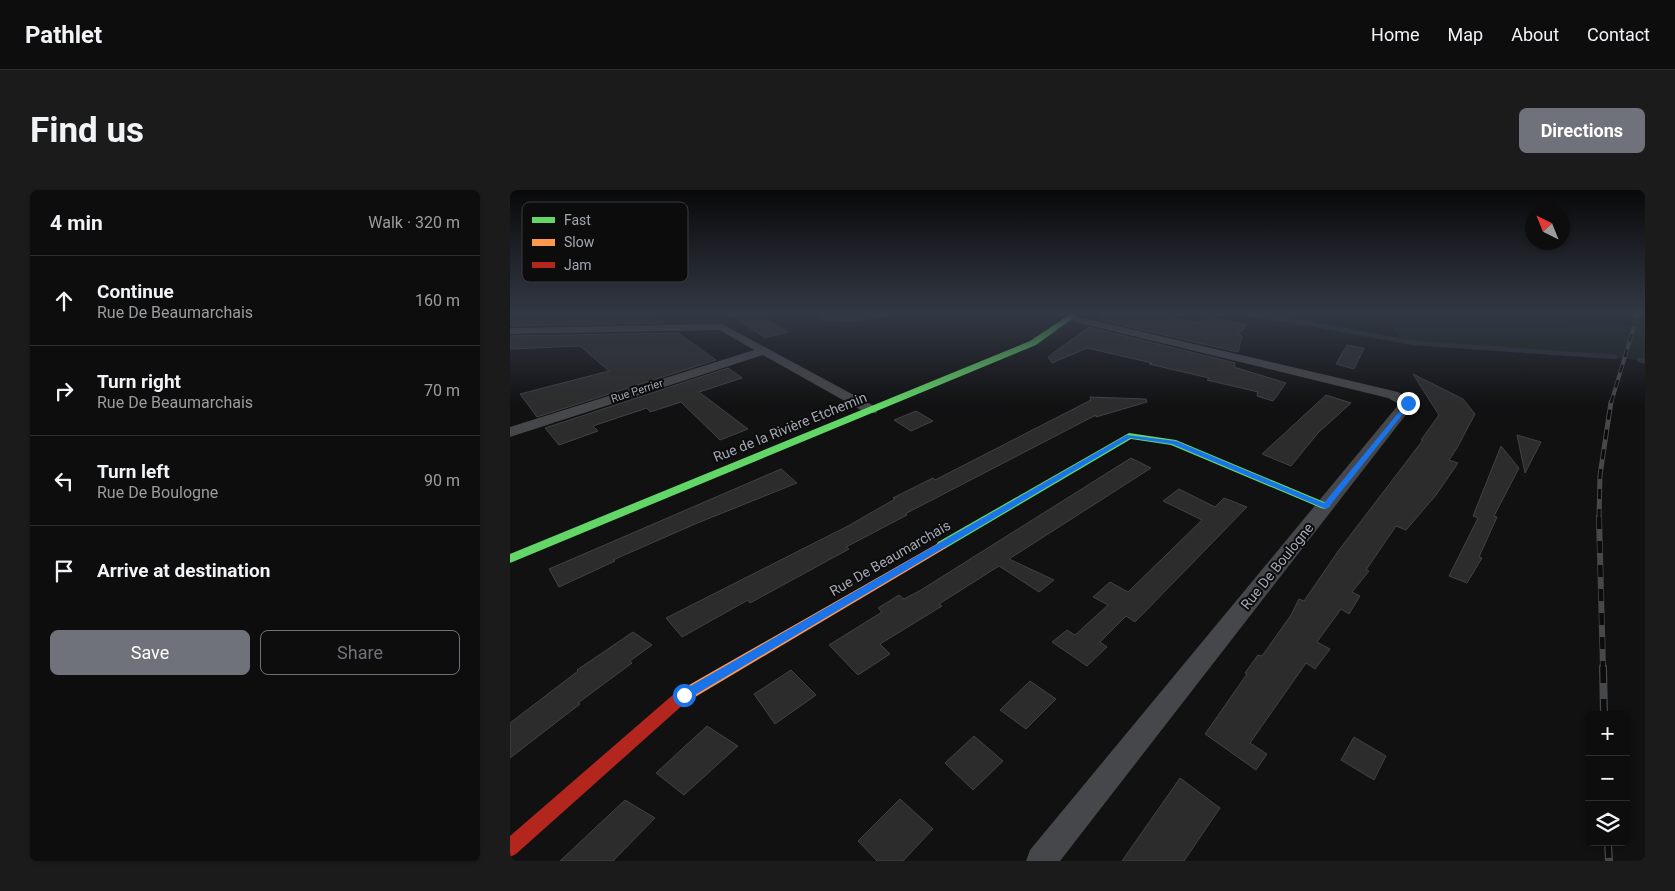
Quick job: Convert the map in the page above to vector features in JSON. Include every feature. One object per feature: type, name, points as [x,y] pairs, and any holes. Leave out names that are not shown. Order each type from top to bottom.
[{"type":"street","points":[[752,344],[871,410]]},
{"type":"street","name":"Rue de la Rivière Etchemin","points":[[510,559],[1030,344]]},
{"type":"street","name":"Rue De Boulogne","points":[[1041,861],[1408,403],[1393,395],[1188,344]]},
{"type":"street","name":"Rue Perrier","points":[[510,432],[763,351]]},
{"type":"street","name":"Rue De Beaumarchais","points":[[510,848],[684,695],[1129,436],[1173,442],[1326,506]]},
{"type":"shaded area","points":[[1425,344],[1645,344],[1645,361],[1574,353],[1461,348]]},
{"type":"building","points":[[510,344],[694,344],[716,360],[537,417],[520,394],[609,371],[580,346],[510,349]]},
{"type":"building","points":[[1065,344],[1159,344],[1235,363],[1234,367],[1286,383],[1273,401],[1257,396],[1258,392],[1207,380],[1209,378],[1087,348],[1052,363],[1048,357]]},
{"type":"building","points":[[1205,344],[1240,344],[1238,352]]},
{"type":"building","points":[[1347,345],[1364,348],[1354,369],[1336,364]]},
{"type":"building","points":[[728,368],[742,378],[699,392],[748,429],[720,440],[681,402],[650,412],[647,408],[593,426],[598,431],[559,445],[545,428]]},
{"type":"building","points":[[1413,374],[1463,399],[1475,414],[1449,460],[1458,463],[1436,495],[1406,530],[1396,526],[1366,570],[1369,571],[1352,592],[1360,596],[1349,614],[1341,609],[1317,642],[1330,649],[1315,669],[1306,663],[1250,743],[1267,754],[1256,770],[1205,734],[1258,655],[1262,656],[1291,615],[1299,599],[1304,601],[1339,550],[1423,440],[1421,440],[1439,415]]},
{"type":"building","points":[[1326,395],[1351,403],[1318,433],[1291,466],[1262,454]]},
{"type":"building","points":[[1090,397],[1146,399],[1147,402],[1096,417],[1096,415],[905,514],[907,515],[846,547],[849,549],[750,603],[748,600],[682,637],[666,618],[848,526],[895,499],[893,498],[933,478],[935,480],[1091,400]]},
{"type":"building","points":[[916,411],[933,421],[911,431],[894,420]]},
{"type":"building","points":[[1517,435],[1541,442],[1525,473]]},
{"type":"building","points":[[1501,446],[1519,468],[1494,516],[1497,517],[1479,557],[1482,558],[1467,583],[1449,576],[1478,518],[1473,516]]},
{"type":"building","points":[[1131,458],[1151,468],[1009,559],[1054,580],[1039,592],[999,566],[939,604],[942,606],[880,644],[890,654],[858,675],[829,645],[882,612],[878,608],[899,595],[904,599],[921,590]]},
{"type":"building","points":[[781,469],[797,483],[695,524],[613,560],[615,561],[559,587],[549,569]]},
{"type":"building","points":[[1179,489],[1215,507],[1224,498],[1247,507],[1135,622],[1126,616],[1100,642],[1107,647],[1087,666],[1052,642],[1067,630],[1075,635],[1108,605],[1093,597],[1110,582],[1128,592],[1202,520],[1163,501]]},
{"type":"building","points":[[633,632],[652,645],[630,661],[632,663],[578,703],[580,704],[510,758],[510,723],[577,670]]},
{"type":"building","points":[[791,670],[816,695],[775,724],[754,694]]},
{"type":"building","points":[[1030,681],[1056,699],[1026,729],[1000,710]]},
{"type":"building","points":[[707,726],[738,746],[684,795],[656,773]]},
{"type":"building","points":[[974,736],[1003,761],[973,790],[945,763]]},
{"type":"building","points":[[1354,737],[1386,756],[1374,780],[1341,760]]},
{"type":"building","points":[[1180,778],[1220,808],[1184,861],[1122,861]]},
{"type":"building","points":[[900,799],[933,829],[903,861],[877,861],[858,841]]},
{"type":"building","points":[[625,800],[655,818],[613,861],[560,861]]},
{"type":"waterway","points":[[1433,344],[1615,357]]},
{"type":"waterway","points":[[1639,360],[1645,361]]},
{"type":"railway","points":[[1611,403],[1629,344]]},
{"type":"railway","points":[[1599,518],[1600,475],[1611,402]]},
{"type":"railway","points":[[1599,518],[1603,668]]},
{"type":"railway","points":[[1603,667],[1604,711]]},
{"type":"railway","points":[[1608,846],[1609,861]]},
{"type":"traffic: fast","points":[[510,559],[1030,344]]},
{"type":"traffic: fast","points":[[942,545],[1129,436],[1173,442],[1325,506]]},
{"type":"traffic: slow","points":[[680,698],[942,545]]},
{"type":"traffic: jam","points":[[510,848],[680,698]]},
{"type":"route","points":[[684,695],[1129,436],[1173,442],[1326,506],[1408,403]]}]
